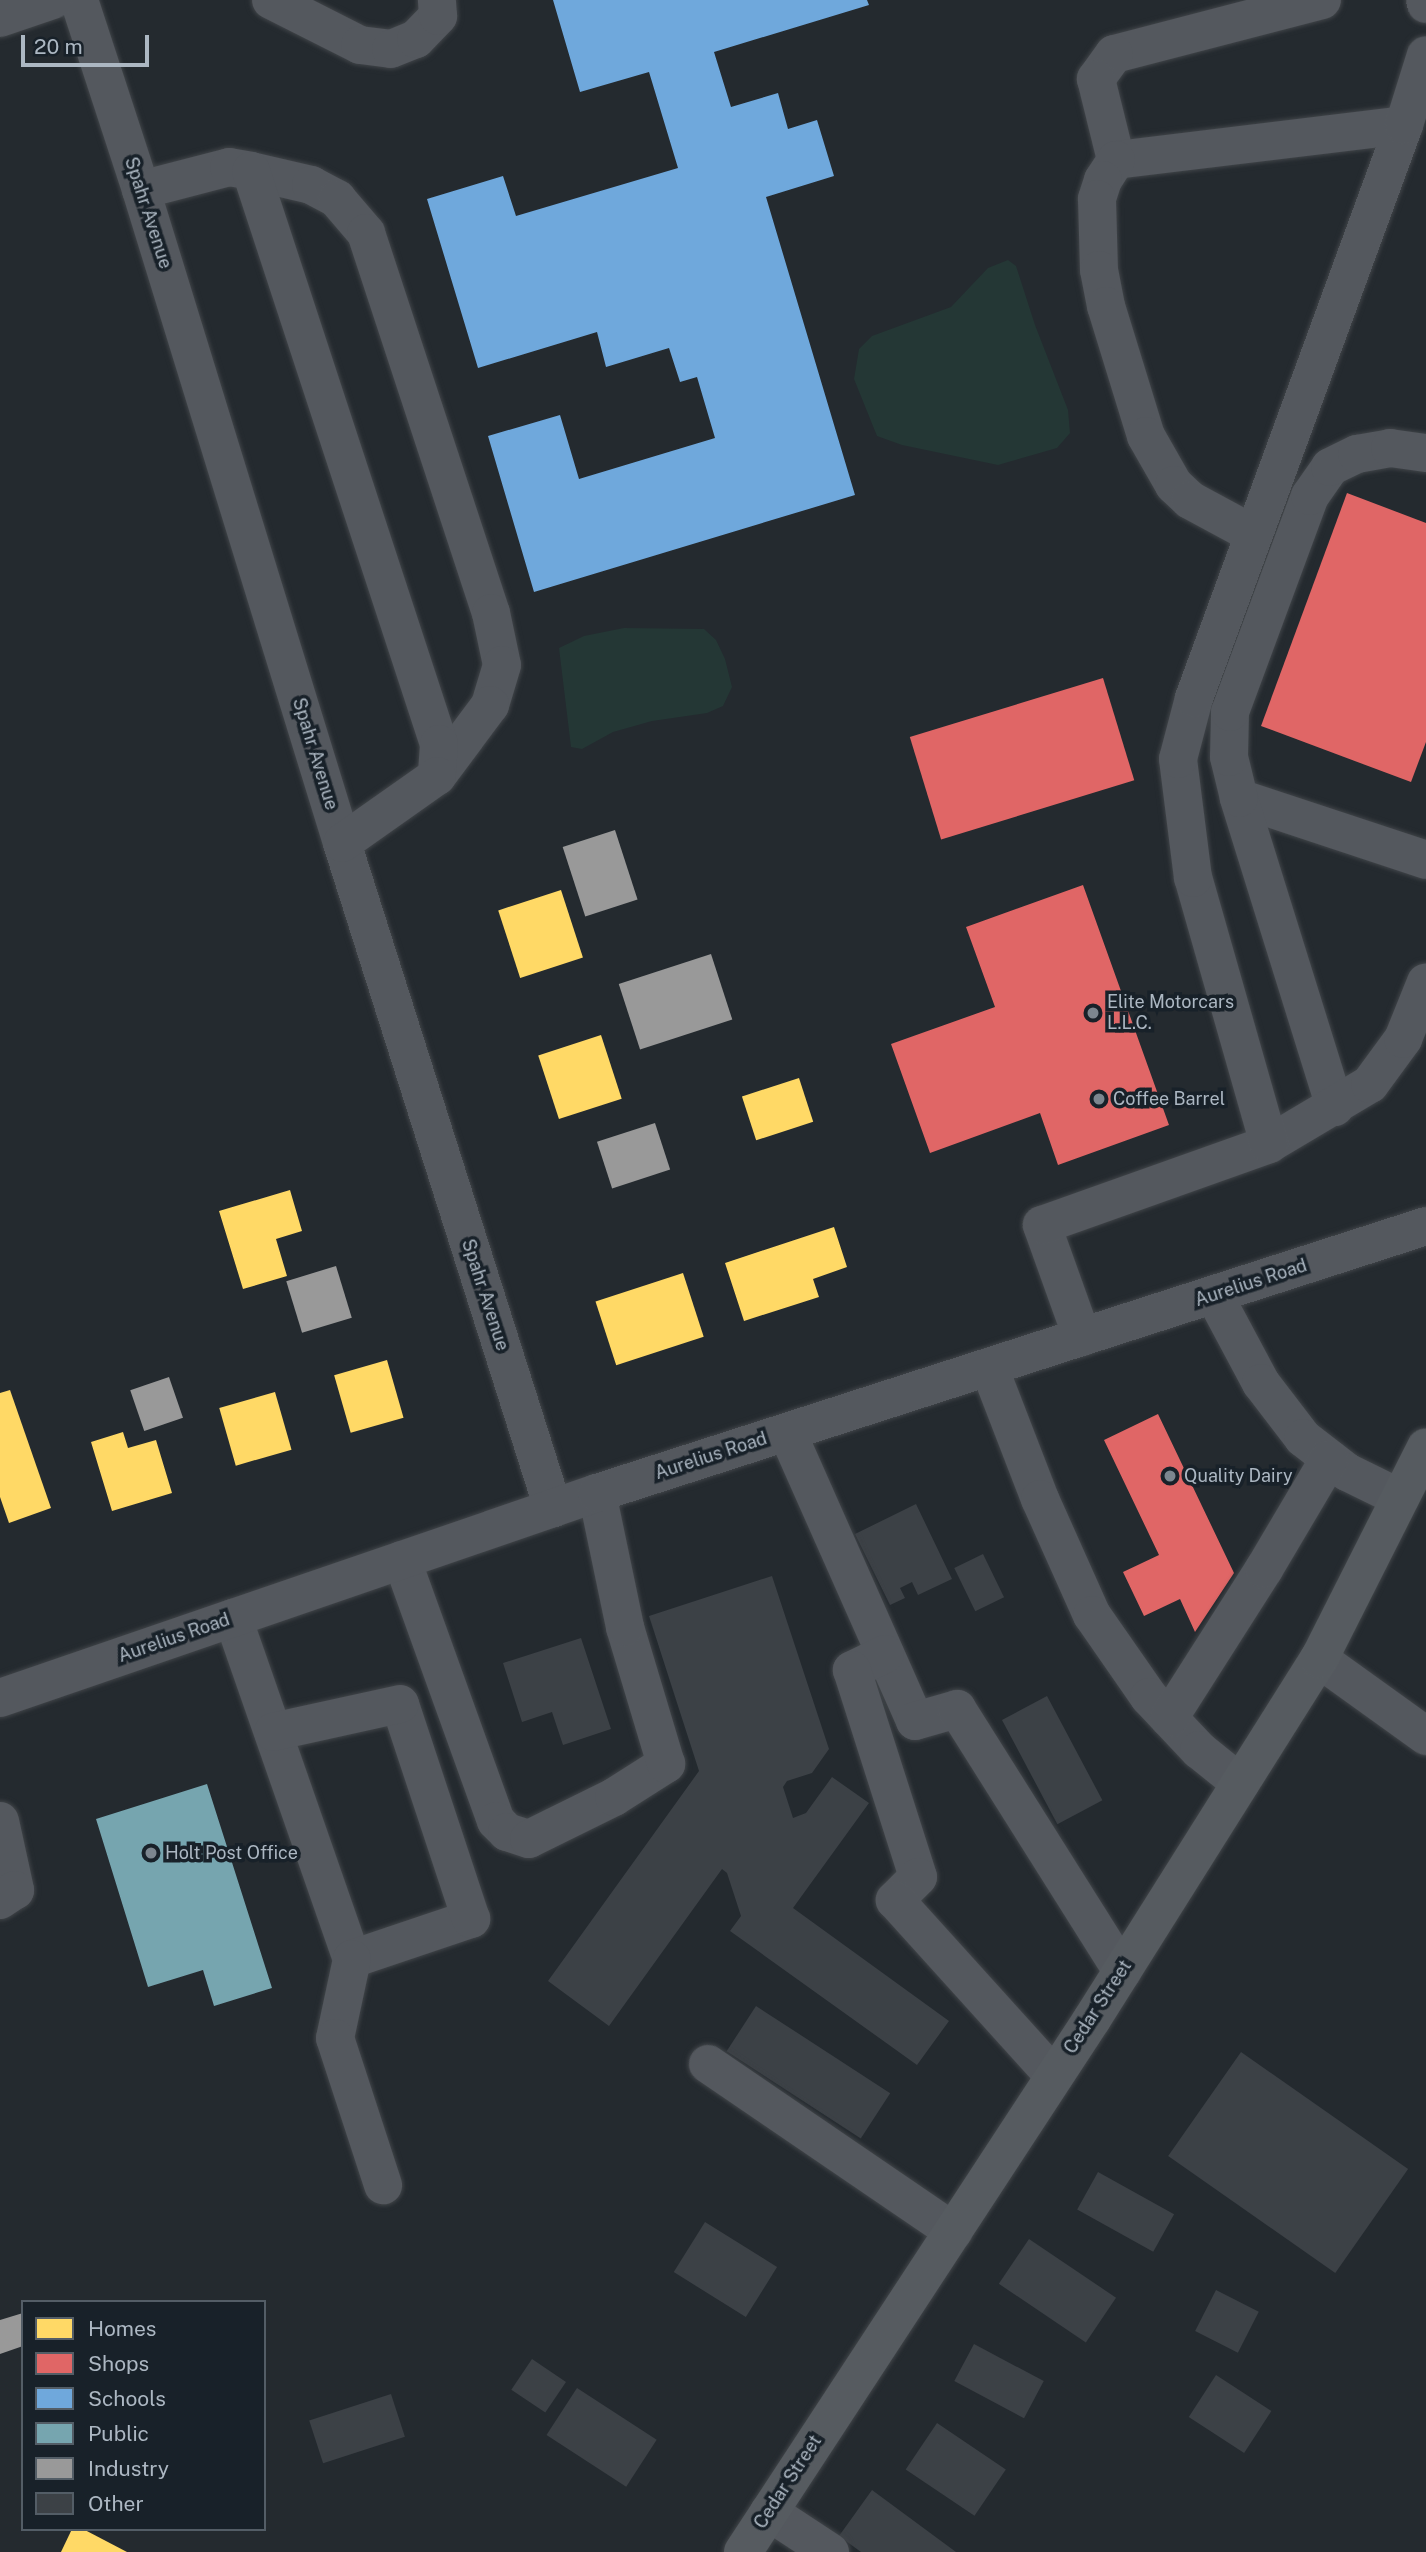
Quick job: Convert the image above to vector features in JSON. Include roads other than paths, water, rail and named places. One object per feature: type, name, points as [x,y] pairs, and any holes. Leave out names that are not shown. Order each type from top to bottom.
[{"type":"main road","name":"Cedar Street","points":[[743,2552],[1055,2076],[1319,1659],[1426,1447]]},
{"type":"street","points":[[0,18],[53,0]]},
{"type":"street","name":"Spahr Avenue","points":[[79,0],[141,190],[342,843],[553,1508]]},
{"type":"street","points":[[271,0],[360,45],[391,49],[416,38],[438,16],[437,0]]},
{"type":"street","points":[[1254,534],[1182,493],[1161,467],[1146,436],[1106,306],[1099,270],[1097,200],[1103,180],[1115,160],[1096,79],[1114,54],[1322,0]]},
{"type":"street","points":[[1269,1144],[1193,878],[1178,759],[1194,698],[1404,125],[1426,55]]},
{"type":"street","points":[[1115,160],[1404,125]]},
{"type":"street","points":[[141,190],[229,167],[311,185],[337,199],[366,233],[491,613],[502,665],[490,705],[437,776],[342,843]]},
{"type":"street","points":[[251,172],[439,744],[437,776]]},
{"type":"street","points":[[1335,1107],[1229,757],[1230,712],[1310,496],[1330,467],[1357,454],[1390,447],[1426,453]]},
{"type":"street","points":[[1240,798],[1426,860]]},
{"type":"street","points":[[1082,1337],[1042,1225],[1269,1144],[1335,1107],[1370,1084],[1403,1039],[1426,982]]},
{"type":"street","name":"Aurelius Road","points":[[0,1698],[597,1493],[1426,1226]]},
{"type":"street","points":[[1214,1295],[1261,1383],[1303,1438],[1347,1472],[1400,1498]]},
{"type":"street","points":[[989,1367],[1040,1499],[1092,1615],[1149,1697],[1199,1750],[1240,1783]]},
{"type":"street","points":[[787,1432],[915,1721],[957,1709],[1122,1971]]},
{"type":"street","points":[[1169,1718],[1329,1459]]},
{"type":"street","points":[[402,1560],[496,1821],[507,1832],[529,1839],[614,1797],[666,1764],[625,1627],[597,1493]]},
{"type":"street","points":[[233,1618],[352,1959],[335,2038],[383,2185]]},
{"type":"street","points":[[886,1654],[852,1670],[918,1877],[895,1900],[1055,2076]]},
{"type":"street","points":[[1319,1659],[1426,1736]]},
{"type":"street","points":[[273,1732],[400,1704],[471,1919],[352,1959]]},
{"type":"street","points":[[0,1821],[15,1890],[0,1900]]},
{"type":"street","points":[[708,2063],[953,2231]]},
{"type":"street","points":[[769,2512],[830,2552]]},
{"type":"place","name":"Elite Motorcars L.L.C.","points":[[1093,1013]]},
{"type":"place","name":"Coffee Barrel","points":[[1099,1099]]},
{"type":"place","name":"Quality Dairy","points":[[1170,1476]]},
{"type":"place","name":"Holt Post Office","points":[[151,1853]]}]
